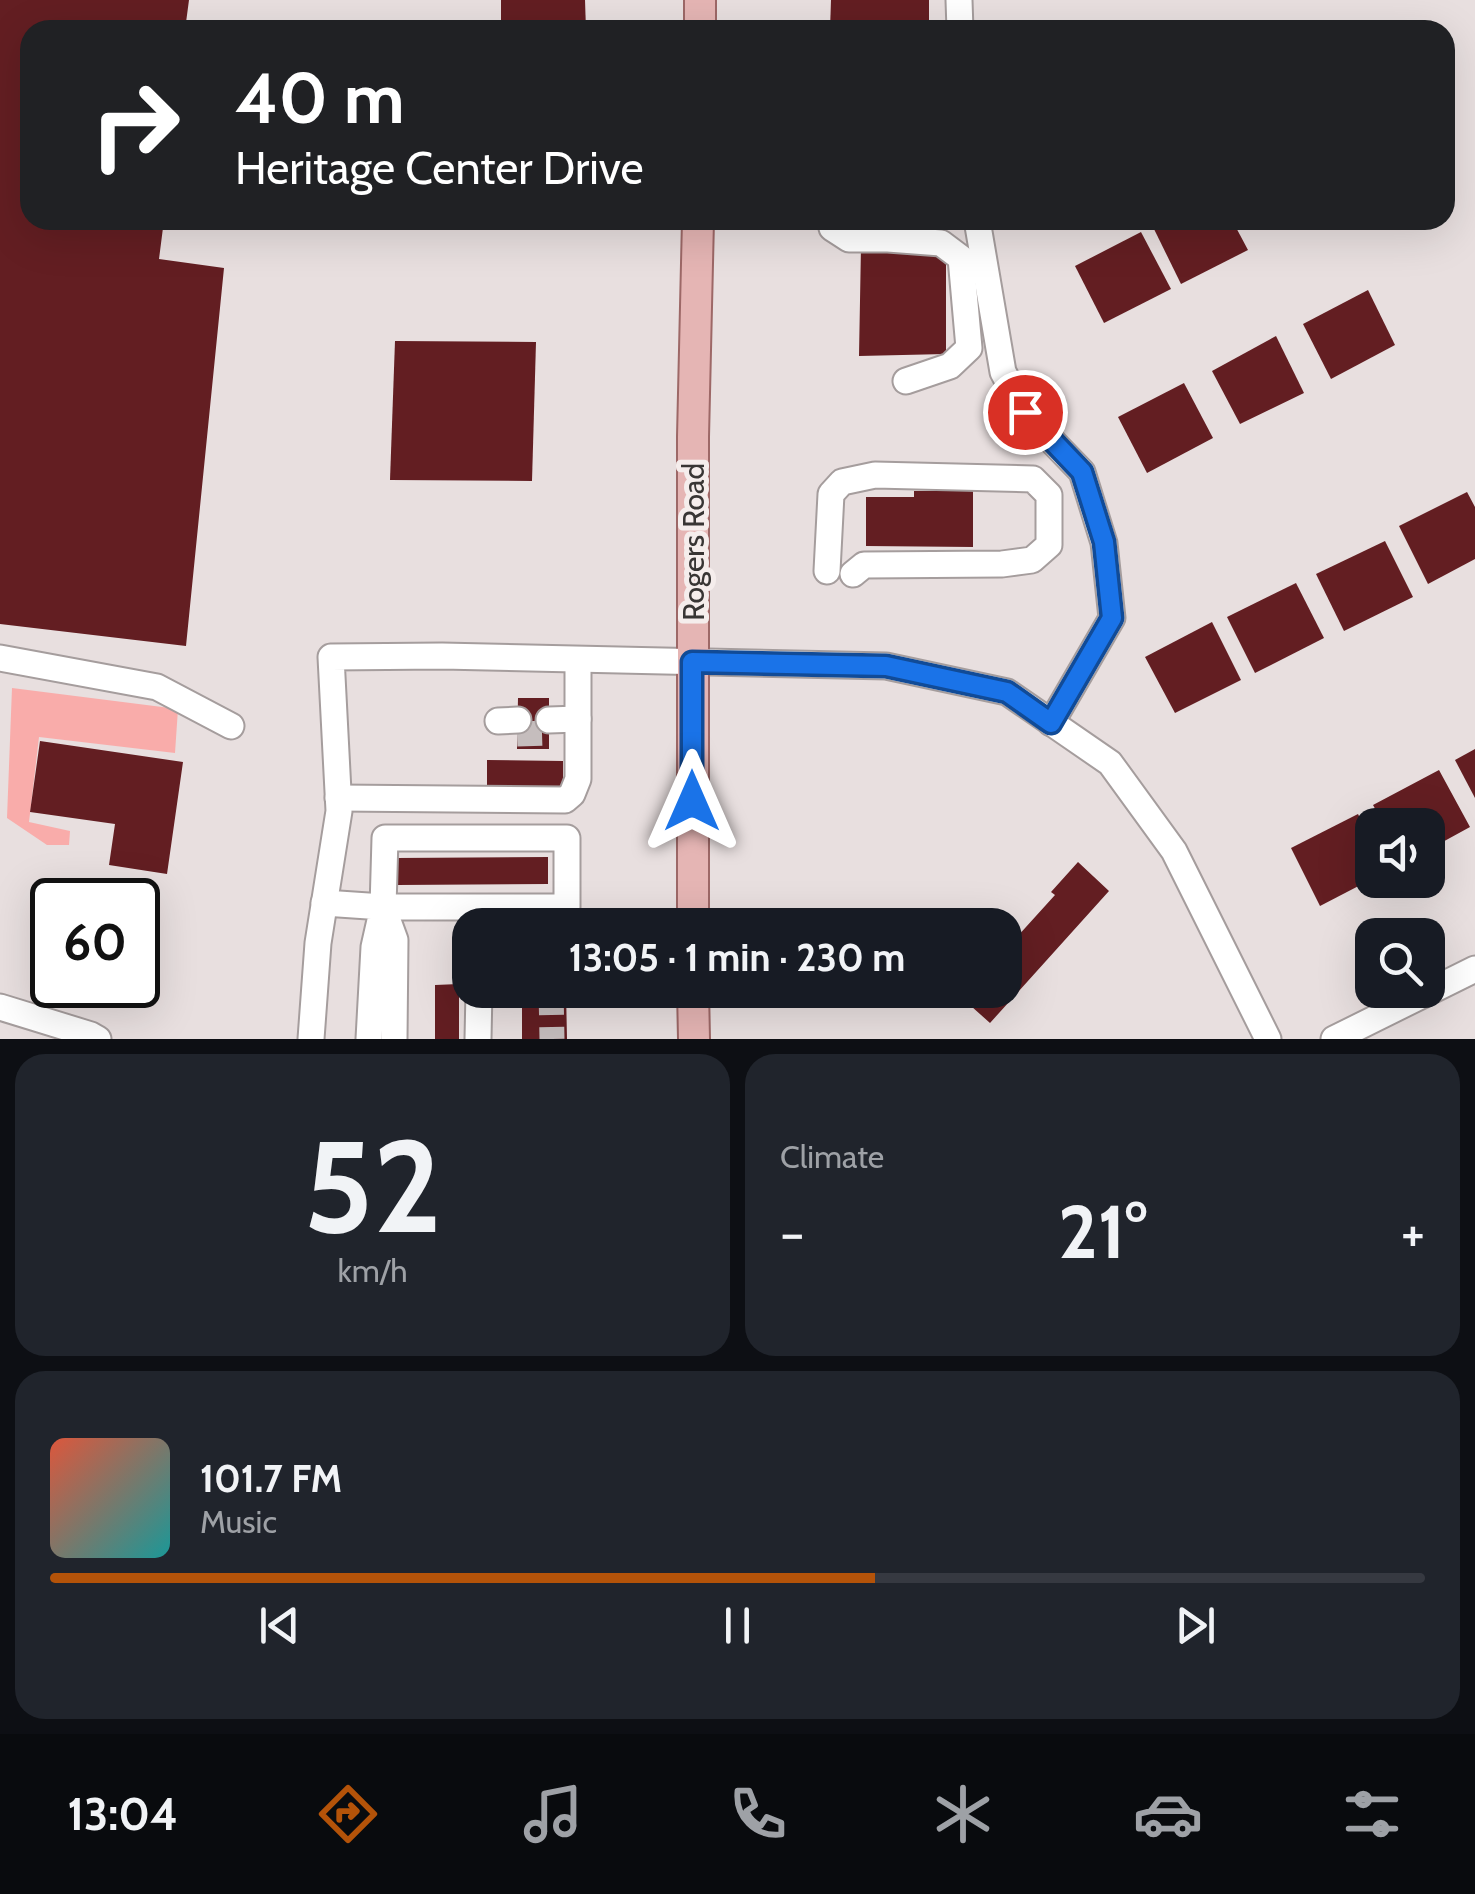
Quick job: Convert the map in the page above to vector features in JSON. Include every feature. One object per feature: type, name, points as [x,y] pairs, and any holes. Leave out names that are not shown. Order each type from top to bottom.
[{"type":"main road","name":"Rogers Road","points":[[692,908],[698,230]]},
{"type":"main road","points":[[694,1008],[694,1039]]},
{"type":"street","points":[[835,230],[849,239],[941,243],[961,258],[969,348],[950,366],[906,381]]},
{"type":"street","points":[[979,230],[1003,372],[1025,412],[1082,472],[1104,542],[1112,618],[1051,723]]},
{"type":"street","points":[[875,474],[1033,479],[1049,494],[1049,546],[1032,560],[1002,564],[864,565],[840,572],[831,494],[842,482],[875,474]]},
{"type":"street","points":[[311,1039],[318,943],[339,811],[330,657],[442,656],[886,666],[1007,692],[1110,763],[1174,851],[1268,1039]]},
{"type":"street","points":[[0,658],[157,687],[231,726]]},
{"type":"street","points":[[338,798],[565,800],[578,779],[578,660]]},
{"type":"street","points":[[549,726],[578,726]]},
{"type":"street","points":[[324,903],[383,907],[567,907],[567,838],[385,838],[383,907],[374,947],[369,1039]]},
{"type":"street","points":[[383,907],[395,940],[394,1039]]},
{"type":"street","points":[[1334,1039],[1475,969]]},
{"type":"street","points":[[0,1007],[98,1039]]},
{"type":"street","points":[[478,1039],[479,1008]]},
{"type":"shaded area","points":[[12,688],[178,709],[175,753],[39,737],[29,822],[70,831],[69,845],[47,845],[7,818]]},
{"type":"building","points":[[0,0],[189,0],[186,20],[20,20],[20,230],[163,230],[159,259],[224,268],[186,646],[0,624]]},
{"type":"building","points":[[501,0],[585,0],[586,20],[501,20]]},
{"type":"building","points":[[831,0],[929,0],[929,20],[830,20]]},
{"type":"building","points":[[1154,230],[1237,230],[1248,250],[1181,284]]},
{"type":"building","points":[[1141,232],[1171,289],[1104,323],[1075,266]]},
{"type":"building","points":[[861,246],[895,246],[896,253],[946,252],[946,354],[859,356]]},
{"type":"building","points":[[1368,290],[1395,345],[1331,379],[1303,324]]},
{"type":"building","points":[[1276,336],[1304,393],[1240,424],[1212,371]]},
{"type":"building","points":[[395,341],[536,342],[532,481],[390,480]]},
{"type":"building","points":[[1184,383],[1213,438],[1147,473],[1118,417]]},
{"type":"building","points":[[914,491],[973,491],[973,547],[866,546],[866,497],[914,497]]},
{"type":"building","points":[[1467,492],[1475,507],[1475,559],[1428,584],[1399,526]]},
{"type":"building","points":[[1385,541],[1413,597],[1344,631],[1316,574]]},
{"type":"building","points":[[1296,583],[1324,638],[1255,673],[1227,617]]},
{"type":"building","points":[[1212,622],[1241,680],[1175,713],[1145,657]]},
{"type":"building","points":[[518,698],[549,698],[549,749],[517,749]]},
{"type":"building","points":[[40,741],[183,762],[167,874],[109,865],[115,824],[30,812]]},
{"type":"building","points":[[1475,749],[1475,798],[1455,760]]},
{"type":"building","points":[[487,760],[563,761],[563,796],[487,795]]},
{"type":"building","points":[[1439,770],[1470,827],[1445,841],[1445,808],[1373,805]]},
{"type":"building","points":[[1355,816],[1355,888],[1320,906],[1291,848]]},
{"type":"building","points":[[548,857],[548,884],[397,885],[396,858]]},
{"type":"building","points":[[1078,862],[1109,891],[1022,988],[1022,931],[1055,895],[1051,892]]},
{"type":"building","points":[[452,984],[452,1008],[459,1008],[459,1039],[435,1039],[435,985]]},
{"type":"building","points":[[522,1008],[566,1008],[567,1039],[522,1039]]},
{"type":"building","points":[[973,1008],[1004,1008],[990,1023]]},
{"type":"tunnel","points":[[517,734],[549,733]]},
{"type":"tunnel","points":[[551,1008],[552,1039]]},
{"type":"route","points":[[692,801],[692,662],[886,666],[1007,692],[1051,723],[1112,618],[1104,542],[1082,472],[1025,412]]}]
